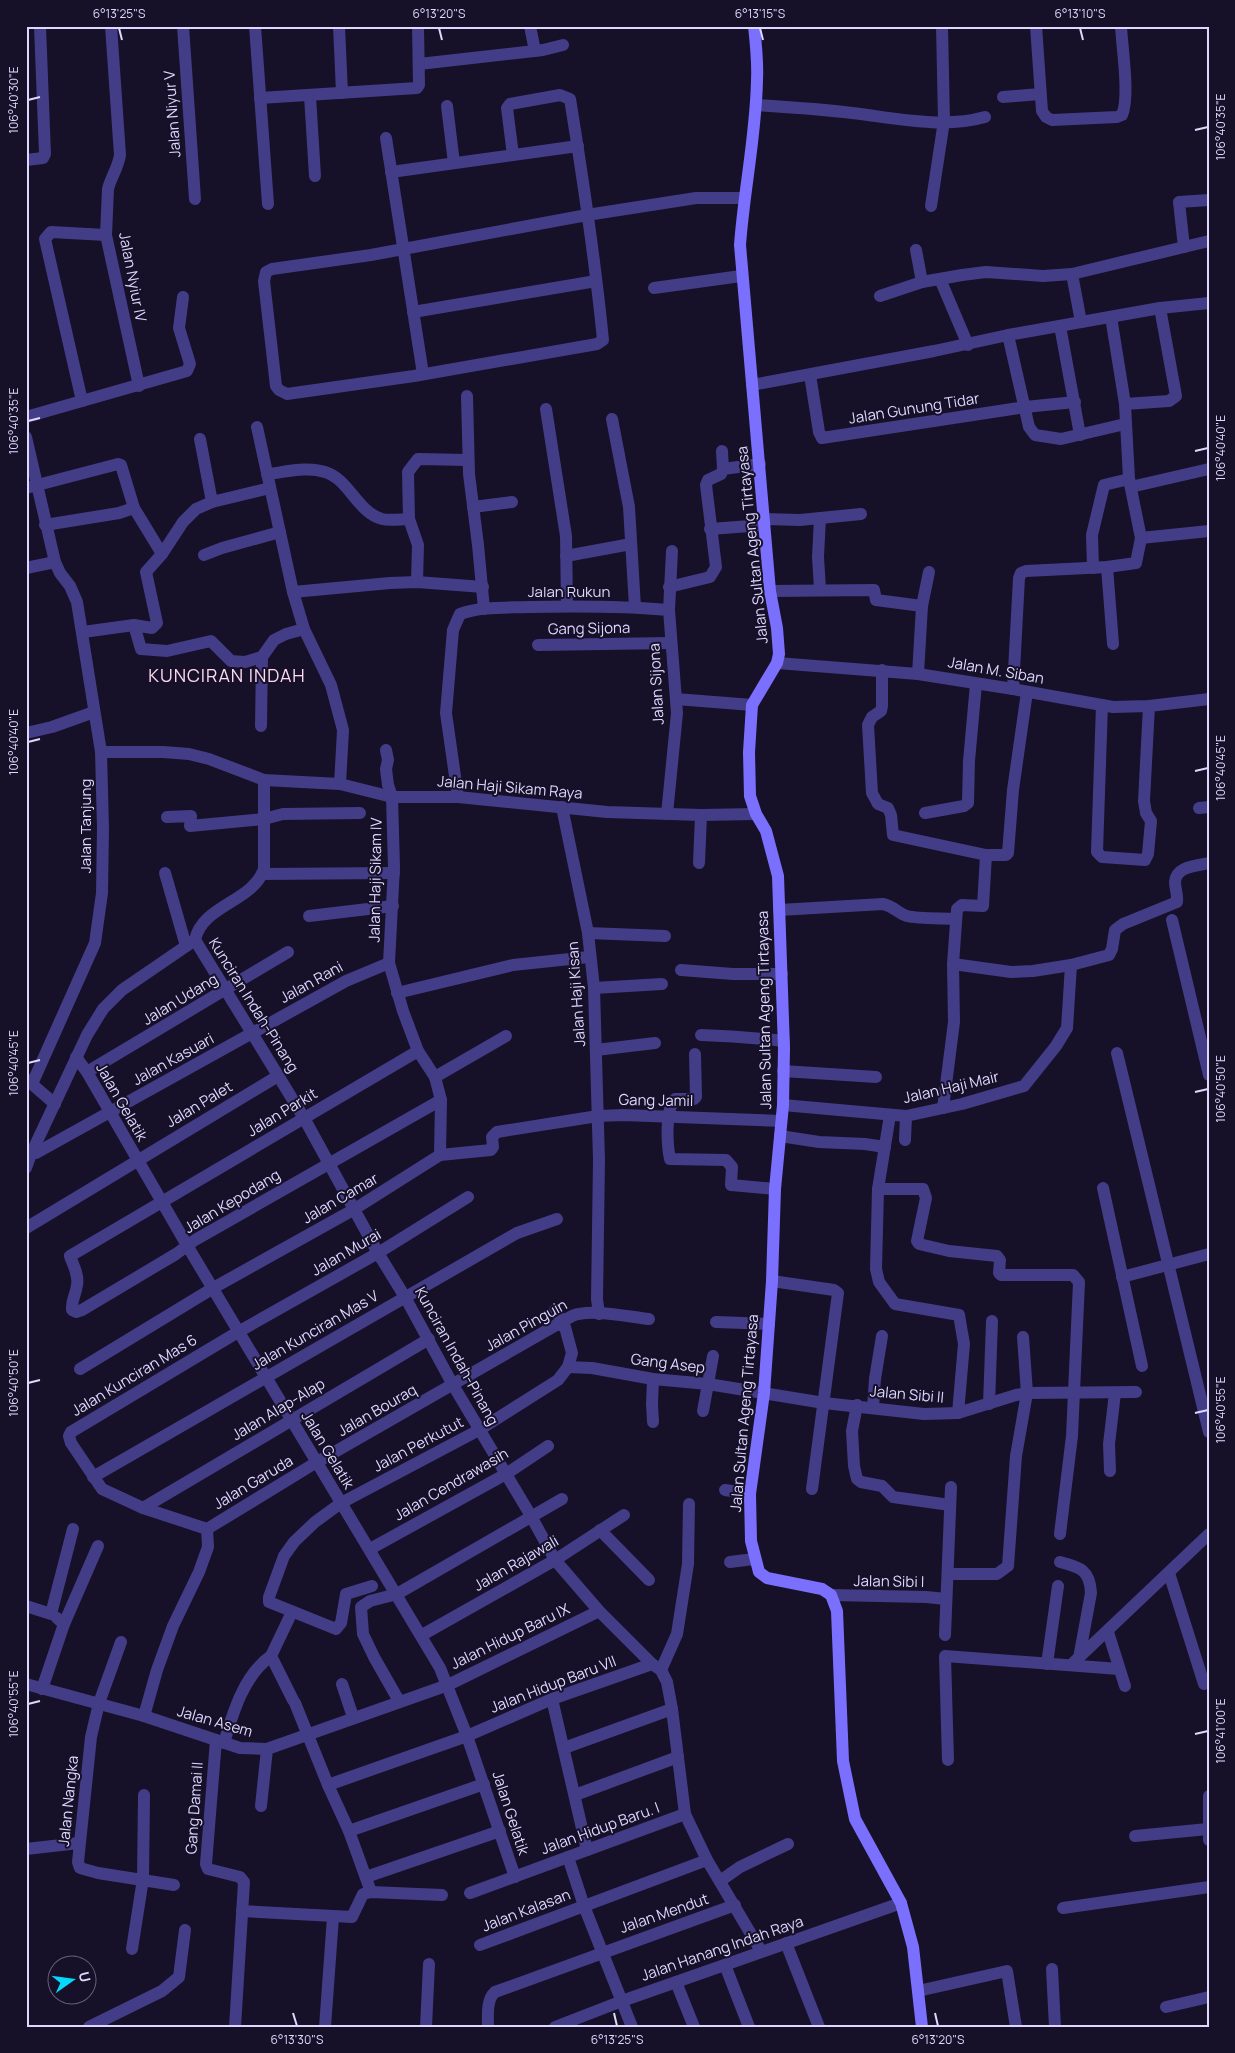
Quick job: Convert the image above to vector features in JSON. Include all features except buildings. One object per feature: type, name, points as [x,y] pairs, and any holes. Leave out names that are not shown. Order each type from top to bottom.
[{"type":"main road","name":"Jalan Sultan Ageng Tirtayasa","points":[[754,26],[757,65],[756,105],[743,198],[740,245],[741,276],[760,464],[770,590],[779,644],[777,663],[752,706],[748,752],[750,796],[756,814],[766,831],[778,876],[784,1072],[783,1105],[775,1189],[772,1281],[764,1393],[750,1494],[751,1541],[754,1559],[759,1572],[767,1578],[822,1589],[832,1595]]},
{"type":"main road","points":[[832,1595],[837,1611],[843,1761],[854,1819],[900,1900],[913,1947],[922,2027]]},
{"type":"street","points":[[26,160],[43,158],[46,154],[40,26]]},
{"type":"street","name":"Jalan Nyiur IV","points":[[111,26],[120,155],[118,166],[108,189],[106,235],[139,386]]},
{"type":"street","name":"Jalan Niyur V","points":[[183,26],[196,198]]},
{"type":"street","points":[[256,26],[268,204]]},
{"type":"street","points":[[339,26],[342,93]]},
{"type":"street","points":[[260,98],[414,90],[419,85],[418,26]]},
{"type":"street","points":[[530,26],[536,51]]},
{"type":"street","points":[[931,206],[944,121],[942,26]]},
{"type":"street","points":[[1036,26],[1042,111],[1046,117],[1052,120],[1117,118],[1122,115],[1125,109],[1125,84],[1121,26]]},
{"type":"street","points":[[419,64],[536,51],[563,45]]},
{"type":"street","points":[[513,155],[507,108],[510,104],[560,94],[570,99],[578,146],[587,215],[596,281],[603,340],[597,344],[422,374],[287,394],[279,390],[276,386],[264,281],[266,272],[272,269],[404,249],[587,215],[696,198],[743,198]]},
{"type":"street","points":[[1003,97],[1040,94]]},
{"type":"street","points":[[310,96],[315,176]]},
{"type":"street","points":[[756,105],[822,109],[924,122],[964,123],[984,117]]},
{"type":"street","points":[[447,106],[454,163]]},
{"type":"street","points":[[386,138],[422,374]]},
{"type":"street","points":[[391,172],[578,146]]},
{"type":"street","points":[[1184,247],[1179,202],[1209,200]]},
{"type":"street","points":[[82,401],[45,239],[51,232],[106,235]]},
{"type":"street","points":[[880,296],[922,282],[986,272],[1043,276],[1072,274],[1209,241]]},
{"type":"street","points":[[916,250],[922,282]]},
{"type":"street","points":[[1072,274],[1081,322]]},
{"type":"street","points":[[654,288],[741,276]]},
{"type":"street","points":[[940,279],[968,344]]},
{"type":"street","points":[[413,312],[596,281]]},
{"type":"street","points":[[26,417],[187,372],[190,368],[179,328],[183,297]]},
{"type":"street","points":[[752,385],[1008,335],[1160,308],[1209,303]]},
{"type":"street","points":[[1125,404],[1169,402],[1176,396],[1160,308]]},
{"type":"street","points":[[1013,689],[1019,578],[1022,573],[1026,570],[1093,568],[1136,563],[1141,538],[1129,482],[1125,404],[1111,317]]},
{"type":"street","points":[[1060,326],[1080,435]]},
{"type":"street","points":[[1008,335],[1029,427],[1034,434],[1061,439],[1125,424]]},
{"type":"street","name":"Jalan Gunung Tidar","points":[[810,375],[819,432],[822,438],[1025,407],[1075,402]]},
{"type":"street","points":[[467,396],[468,460],[484,609]]},
{"type":"street","points":[[546,409],[563,510],[567,606]]},
{"type":"street","points":[[612,419],[629,507],[635,607]]},
{"type":"street","points":[[256,427],[293,592],[304,629],[332,685],[344,730],[340,784]]},
{"type":"street","name":"Jalan Tanjung","points":[[26,437],[32,486],[46,525],[55,562],[60,574],[70,586],[83,632],[101,752],[103,828],[102,893],[95,943],[29,1082]]},
{"type":"street","points":[[200,439],[212,502]]},
{"type":"street","points":[[669,587],[710,577],[714,573],[716,567],[706,485],[708,480],[721,474],[723,469],[722,451]]},
{"type":"street","points":[[417,582],[418,545],[409,519],[408,472],[418,459],[468,460]]},
{"type":"street","points":[[32,486],[118,464],[121,465],[134,508],[162,554]]},
{"type":"street","points":[[723,469],[760,464]]},
{"type":"street","points":[[267,474],[310,469],[326,472],[337,478],[355,499],[382,519],[409,519]]},
{"type":"street","points":[[1093,568],[1092,535],[1104,485],[1129,482],[1135,486],[1209,469]]},
{"type":"street","points":[[83,632],[134,625],[152,628],[157,623],[146,572],[162,554],[183,522],[196,509],[212,502],[270,488]]},
{"type":"street","points":[[473,507],[512,502]]},
{"type":"street","points":[[46,525],[119,514],[134,508]]},
{"type":"street","points":[[710,529],[764,522],[861,514]]},
{"type":"street","points":[[820,518],[818,557],[820,590]]},
{"type":"street","points":[[1141,538],[1209,531]]},
{"type":"street","points":[[204,555],[280,532]]},
{"type":"street","points":[[566,556],[631,544]]},
{"type":"street","name":"Jalan Sijona","points":[[668,814],[677,713],[670,643],[669,587],[672,551]]},
{"type":"street","points":[[26,568],[55,562]]},
{"type":"street","points":[[1107,567],[1113,644]]},
{"type":"street","points":[[918,674],[922,606],[929,572]]},
{"type":"street","points":[[293,592],[390,582],[483,587]]},
{"type":"street","points":[[770,590],[874,590],[876,600],[922,606]]},
{"type":"street","name":"Jalan Rukun","points":[[458,797],[446,714],[453,630],[460,614],[484,609],[567,606],[635,607],[669,610]]},
{"type":"street","points":[[134,625],[141,650],[167,651],[212,641],[231,661],[244,662],[262,657]]},
{"type":"street","points":[[261,726],[262,657],[274,640],[286,634],[304,629]]},
{"type":"street","name":"Gang Sijona","points":[[538,645],[670,643]]},
{"type":"street","name":"Jalan M. Siban","points":[[777,663],[918,674],[1013,689],[1113,708],[1209,699]]},
{"type":"street","points":[[882,670],[881,711],[872,717],[868,725],[872,792],[878,804],[888,808],[891,815],[893,835],[986,855],[1006,855],[1009,851],[1013,790],[1027,692]]},
{"type":"street","points":[[925,813],[964,806],[968,803],[969,761],[976,684]]},
{"type":"street","points":[[676,699],[752,706]]},
{"type":"street","points":[[1102,705],[1097,852],[1102,857],[1145,860],[1148,854],[1151,821],[1146,813],[1144,801],[1149,706]]},
{"type":"street","points":[[26,733],[52,727],[94,712]]},
{"type":"street","name":"Jalan Haji Sikam IV","points":[[386,750],[388,785],[392,797],[394,873],[389,962]]},
{"type":"street","name":"Jalan Haji Sikam Raya","points":[[101,752],[189,754],[209,759],[264,780],[340,784],[392,797],[458,797],[562,807],[702,816],[756,814]]},
{"type":"street","points":[[264,780],[264,869],[262,874],[394,873]]},
{"type":"street","name":"Jalan Haji Kisan","points":[[562,807],[588,933],[589,957],[594,988],[598,1116],[597,1299],[599,1314]]},
{"type":"street","points":[[167,817],[191,816],[190,826],[264,820],[283,814],[360,813]]},
{"type":"street","points":[[699,863],[702,816]]},
{"type":"street","points":[[943,1108],[954,1022],[953,964],[956,919],[959,906],[983,906],[986,855]]},
{"type":"street","points":[[953,964],[1011,972],[1033,972],[1109,955],[1112,949],[1114,930],[1123,924],[1178,902],[1175,883],[1178,873],[1182,870],[1209,863]]},
{"type":"street","points":[[26,1168],[28,1154],[55,1104],[76,1057],[103,1009],[122,990],[190,943],[165,872]]},
{"type":"street","name":"Kunciran Indah-Pinang","points":[[262,874],[250,889],[204,922],[190,943],[225,991],[304,1118],[378,1253],[555,1560],[599,1611],[656,1667],[666,1682],[672,1709],[685,1814],[707,1860],[761,1951]]},
{"type":"street","points":[[780,910],[882,904],[892,906],[900,913],[909,917],[956,919]]},
{"type":"street","points":[[309,916],[393,906]]},
{"type":"street","points":[[1172,920],[1209,1075]]},
{"type":"street","points":[[588,933],[666,936]]},
{"type":"street","name":"Jalan Udang","points":[[87,1072],[288,952]]},
{"type":"street","points":[[397,993],[513,966],[589,957]]},
{"type":"street","points":[[389,962],[397,993],[418,1050],[434,1077],[441,1100],[440,1155]]},
{"type":"street","name":"Jalan Rani","points":[[251,1034],[346,981],[389,962]]},
{"type":"street","name":"Jalan Haji Mair","points":[[783,1105],[906,1116],[962,1104],[1024,1086],[1056,1046],[1067,1028],[1071,965]]},
{"type":"street","points":[[681,970],[733,974],[782,974]]},
{"type":"street","points":[[594,988],[662,984]]},
{"type":"street","name":"Jalan Kasuari","points":[[28,1154],[36,1153],[251,1034]]},
{"type":"street","points":[[701,1035],[730,1038],[746,1036],[784,1041]]},
{"type":"street","points":[[434,1077],[506,1036]]},
{"type":"street","points":[[596,1050],[655,1043]]},
{"type":"street","name":"Jalan Parkit","points":[[77,1276],[70,1256],[418,1050]]},
{"type":"street","points":[[1117,1053],[1209,1432]]},
{"type":"street","points":[[695,1054],[696,1097],[675,1099],[670,1104],[668,1116],[670,1159],[726,1160],[732,1167],[731,1185],[775,1189]]},
{"type":"street","name":"Jalan Gelatik","points":[[76,1057],[87,1072],[238,1332],[422,1635],[448,1685],[515,1877]]},
{"type":"street","points":[[784,1072],[876,1077]]},
{"type":"street","name":"Jalan Palet","points":[[26,1228],[278,1076]]},
{"type":"street","points":[[29,1082],[55,1104]]},
{"type":"street","name":"Jalan Kepodang","points":[[77,1276],[77,1285],[71,1301],[72,1310],[76,1312],[329,1162],[441,1100]]},
{"type":"street","points":[[890,1115],[878,1190],[876,1269],[879,1282],[895,1304],[960,1315],[964,1344],[958,1413]]},
{"type":"street","name":"Gang Jamil","points":[[440,1155],[491,1150],[493,1147],[493,1134],[598,1116],[668,1116],[781,1121]]},
{"type":"street","points":[[905,1140],[906,1116]]},
{"type":"street","points":[[780,1136],[818,1142],[865,1144],[885,1147]]},
{"type":"street","name":"Jalan Camar","points":[[80,1369],[213,1288],[354,1210],[440,1155]]},
{"type":"street","points":[[1103,1188],[1142,1366]]},
{"type":"street","points":[[878,1190],[923,1189],[926,1198],[918,1232],[917,1241],[919,1244],[949,1251],[997,1256],[1000,1260],[999,1273],[1001,1275],[1073,1275],[1076,1278],[1078,1282],[1071,1446],[1060,1534]]},
{"type":"street","name":"Jalan Murai","points":[[238,1332],[378,1253],[468,1197]]},
{"type":"street","name":"Jalan Kunciran Mas V","points":[[93,1477],[517,1234],[557,1219]]},
{"type":"street","points":[[1122,1277],[1209,1254]]},
{"type":"street","points":[[772,1281],[834,1290],[838,1293],[812,1488]]},
{"type":"street","name":"Jalan Pinguin","points":[[453,1385],[558,1318],[576,1314],[599,1314],[649,1320]]},
{"type":"street","points":[[558,1318],[565,1327],[572,1353],[568,1367]]},
{"type":"street","points":[[989,1404],[992,1321]]},
{"type":"street","points":[[716,1322],[769,1324]]},
{"type":"street","name":"Jalan Kunciran Mas 6","points":[[207,1529],[143,1508],[102,1489],[71,1443],[70,1436],[71,1432],[238,1332]]},
{"type":"street","points":[[873,1408],[875,1379],[882,1336]]},
{"type":"street","points":[[948,1574],[997,1574],[1008,1566],[1016,1456],[1027,1394],[1023,1337]]},
{"type":"street","name":"Jalan Alap-Alap","points":[[143,1508],[429,1339]]},
{"type":"street","points":[[703,1411],[713,1356]]},
{"type":"street","name":"Gang Asep","points":[[568,1367],[592,1368],[653,1380],[708,1384],[764,1393]]},
{"type":"street","name":"Jalan Perkutut","points":[[372,1586],[346,1594],[342,1624],[336,1629],[269,1602],[269,1597],[284,1556],[294,1542],[315,1522],[341,1503],[479,1430],[558,1380],[568,1367]]},
{"type":"street","points":[[653,1380],[653,1422]]},
{"type":"street","name":"Jalan Bouraq","points":[[317,1463],[453,1385]]},
{"type":"street","name":"Jalan Sibi II","points":[[764,1393],[824,1403],[857,1405],[924,1414],[958,1413],[1016,1395],[1073,1392],[1136,1392]]},
{"type":"street","points":[[1110,1471],[1109,1444],[1116,1393]]},
{"type":"street","points":[[857,1405],[852,1431],[854,1466],[857,1479],[861,1482],[882,1486],[893,1496],[950,1505]]},
{"type":"street","name":"Jalan Cendrawasih","points":[[370,1550],[506,1474],[548,1446]]},
{"type":"street","name":"Jalan Garuda","points":[[207,1529],[317,1463]]},
{"type":"street","points":[[946,1635],[951,1487]]},
{"type":"street","points":[[725,1490],[750,1494]]},
{"type":"street","points":[[399,1701],[374,1657],[364,1634],[361,1607],[370,1601],[397,1594],[562,1499]]},
{"type":"street","points":[[656,1667],[677,1634],[688,1564],[689,1504]]},
{"type":"street","name":"Jalan Rajawali","points":[[422,1635],[555,1560],[624,1515]]},
{"type":"street","points":[[51,1614],[72,1529]]},
{"type":"street","points":[[144,1716],[172,1626],[200,1572],[208,1547],[207,1529]]},
{"type":"street","points":[[600,1530],[649,1580]]},
{"type":"street","points":[[1076,1661],[1209,1534]]},
{"type":"street","points":[[42,1689],[64,1624],[98,1546]]},
{"type":"street","points":[[730,1562],[754,1559]]},
{"type":"street","points":[[1060,1562],[1079,1567],[1086,1574],[1090,1582],[1091,1592],[1076,1661]]},
{"type":"street","points":[[1169,1573],[1204,1684]]},
{"type":"street","points":[[1047,1664],[1058,1586]]},
{"type":"street","name":"Jalan Sibi I","points":[[832,1595],[946,1599]]},
{"type":"street","points":[[26,1606],[51,1614],[64,1624]]},
{"type":"street","name":"Jalan Hidup Baru IX","points":[[448,1685],[599,1611]]},
{"type":"street","points":[[220,1742],[233,1709],[258,1667],[271,1656],[292,1612]]},
{"type":"street","points":[[1108,1632],[1125,1686]]},
{"type":"street","name":"Jalan Nangka","points":[[120,1642],[99,1703],[91,1737],[86,1772],[84,1809],[78,1843],[78,1862],[80,1868],[98,1873],[174,1885]]},
{"type":"street","points":[[271,1656],[308,1733],[328,1785],[349,1831],[371,1892]]},
{"type":"street","points":[[948,1760],[945,1656],[1047,1664],[1076,1661],[1119,1669]]},
{"type":"street","name":"Jalan Hidup Baru VII","points":[[328,1785],[467,1736],[552,1699],[656,1667]]},
{"type":"street","name":"Jalan Asem","points":[[26,1684],[144,1716],[240,1748],[268,1749],[308,1733],[448,1685]]},
{"type":"street","points":[[342,1684],[354,1717]]},
{"type":"street","points":[[552,1699],[587,1850]]},
{"type":"street","points":[[564,1748],[672,1709]]},
{"type":"street","name":"Gang Damai II","points":[[220,1742],[206,1864],[208,1869],[240,1877],[244,1882],[235,2027]]},
{"type":"street","points":[[262,1806],[268,1749]]},
{"type":"street","points":[[575,1795],[678,1757]]},
{"type":"street","points":[[349,1831],[484,1784]]},
{"type":"street","points":[[132,1949],[143,1879],[144,1795]]},
{"type":"street","points":[[1135,1836],[1208,1834],[1209,1796]]},
{"type":"street","name":"Jalan Hidup Baru. I","points":[[470,1893],[685,1814]]},
{"type":"street","points":[[366,1877],[500,1832]]},
{"type":"street","points":[[26,1849],[78,1843]]},
{"type":"street","points":[[720,1881],[740,1867],[788,1844]]},
{"type":"street","points":[[568,1857],[584,1906],[632,2027]]},
{"type":"street","name":"Jalan Kalasan","points":[[480,1945],[707,1860]]},
{"type":"street","points":[[1063,1908],[1209,1887]]},
{"type":"street","points":[[242,1911],[352,1917],[363,1894],[371,1892],[442,1895]]},
{"type":"street","name":"Jalan Hanang Indah Raya","points":[[556,2027],[578,2022],[622,2001],[900,1900]]},
{"type":"street","name":"Jalan Mendut","points":[[488,2027],[489,2001],[491,1995],[495,1992],[735,1905]]},
{"type":"street","points":[[325,2027],[333,1916]]},
{"type":"street","points":[[89,2027],[162,1991],[179,1977],[185,1930]]},
{"type":"street","points":[[786,1943],[819,2027]]},
{"type":"street","points":[[426,2027],[429,1964]]},
{"type":"street","points":[[724,1965],[749,2027]]},
{"type":"street","points":[[1052,1969],[1055,2027]]},
{"type":"street","points":[[918,1991],[1007,1971],[1016,2027]]},
{"type":"street","points":[[676,1982],[694,2027]]},
{"type":"street","points":[[1166,2007],[1209,1997]]},
{"type":"district","name":"KUNCIRAN INDAH","points":[[227,675]]}]
